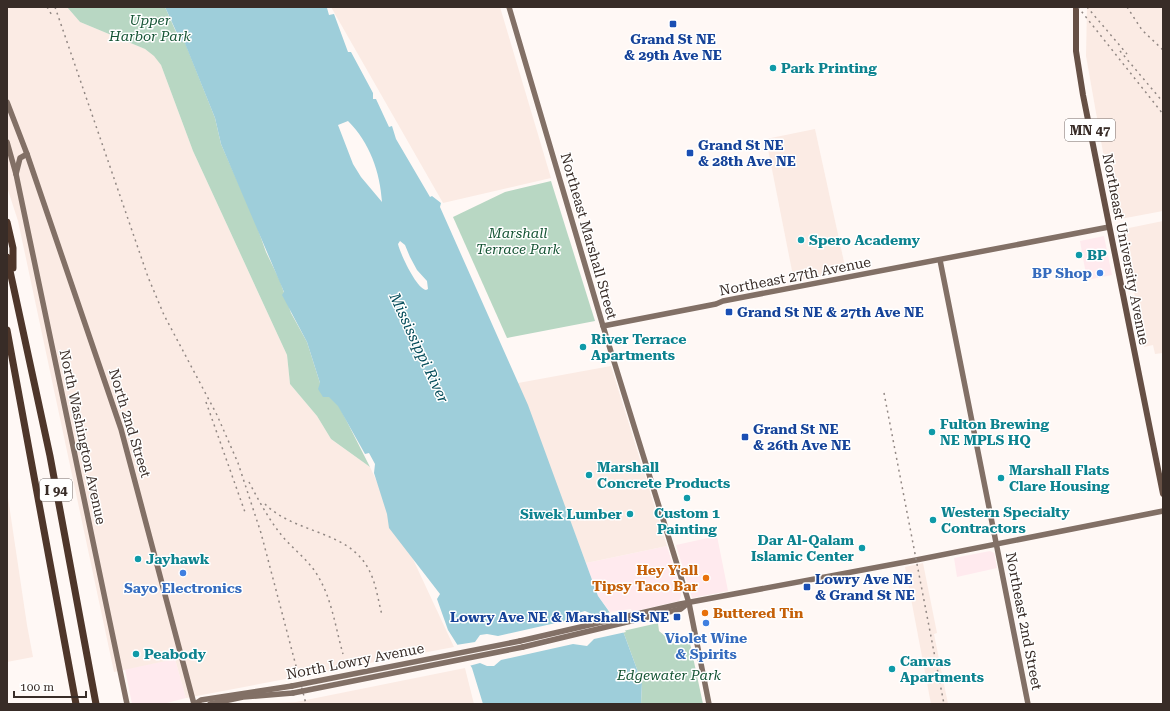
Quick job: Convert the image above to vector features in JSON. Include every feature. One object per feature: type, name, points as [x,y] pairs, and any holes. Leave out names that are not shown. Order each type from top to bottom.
[{"type":"highway","points":[[7,222],[13,248],[12,276]]},
{"type":"highway","name":"I 94","points":[[7,257],[50,456],[96,704]]},
{"type":"highway","name":"I 94","points":[[7,330],[76,704]]},
{"type":"main road","name":"Northeast University Avenue","points":[[1076,7],[1075,34],[1082,88],[1163,494]]},
{"type":"street","name":"Northeast Marshall Street","points":[[509,7],[603,326],[689,603],[709,704]]},
{"type":"street","points":[[7,102],[26,154],[20,158],[16,174]]},
{"type":"street","name":"North Washington Avenue","points":[[7,142],[16,174],[127,704]]},
{"type":"street","name":"North 2nd Street","points":[[26,154],[121,429],[195,704]]},
{"type":"street","name":"Northeast 27th Avenue","points":[[603,326],[1109,227]]},
{"type":"street","name":"Northeast 2nd Street","points":[[940,260],[1028,704]]},
{"type":"street","name":"North Lowry Avenue","points":[[195,704],[201,700],[292,686],[520,640],[632,614],[1163,511]]},
{"type":"street","name":"North Lowry Avenue","points":[[210,704],[243,697],[293,693],[523,647],[634,622],[681,609],[689,603]]},
{"type":"shaded area","points":[[7,7],[67,7],[80,22],[145,49],[155,56],[161,65],[193,151],[287,355],[290,384],[317,416],[331,439],[370,467],[454,647],[186,698],[175,659],[114,672],[18,221],[7,187]]},
{"type":"shaded area","points":[[331,7],[500,7],[551,178],[443,203]]},
{"type":"shaded area","points":[[1087,7],[1163,7],[1163,211],[1115,220],[1086,56]]},
{"type":"shaded area","points":[[815,129],[846,271],[794,281],[766,139]]},
{"type":"shaded area","points":[[1163,221],[1163,353],[1155,354],[1153,345],[1144,347],[1124,229]]},
{"type":"shaded area","points":[[1104,236],[1112,275],[1087,280],[1080,241]]},
{"type":"shaded area","points":[[611,366],[667,546],[586,563],[518,383]]},
{"type":"shaded area","points":[[7,491],[33,657],[7,662]]},
{"type":"shaded area","points":[[717,536],[728,591],[692,598],[676,545]]},
{"type":"shaded area","points":[[667,546],[681,592],[679,601],[632,612],[631,609],[610,612],[598,596],[586,563]]},
{"type":"shaded area","points":[[990,551],[994,553],[997,568],[957,577],[954,558]]},
{"type":"shaded area","points":[[923,563],[937,633],[934,634],[948,704],[931,704],[905,567]]},
{"type":"shaded area","points":[[175,659],[186,698],[163,704],[132,704],[125,669]]},
{"type":"shaded area","points":[[465,668],[474,704],[249,704],[296,702]]},
{"type":"green space","name":"Upper Harbor Park","points":[[67,7],[165,7],[180,41],[184,40],[215,118],[221,144],[255,221],[266,252],[280,281],[291,313],[307,342],[320,383],[329,396],[339,406],[370,467],[331,439],[317,416],[290,384],[287,355],[193,151],[161,65],[154,56],[145,49],[80,22]]},
{"type":"green space","name":"Marshall Terrace Park","points":[[551,181],[595,321],[507,338],[453,217],[505,192]]},
{"type":"green space","name":"Edgewater Park","points":[[658,623],[659,631],[676,645],[690,643],[703,704],[641,704],[642,683],[623,631]]},
{"type":"water","name":"Mississippi River","points":[[165,7],[318,7],[327,8],[329,15],[334,14],[348,52],[351,52],[373,93],[373,99],[376,99],[389,127],[392,126],[396,139],[430,197],[432,196],[441,203],[440,207],[528,405],[598,596],[623,631],[642,683],[641,704],[483,704],[472,668],[448,630],[437,599],[440,594],[389,528],[387,514],[374,473],[375,464],[369,453],[365,454],[338,406],[329,397],[323,397],[318,389],[320,383],[307,342],[282,295],[284,292],[221,144],[215,118],[184,41],[181,42]],"holes":[[[348,121],[368,148],[379,180],[382,202],[361,177],[353,164],[338,125]],[[400,241],[405,245],[417,270],[427,281],[428,289],[426,290],[422,288],[413,277],[399,248],[398,244]]]},
{"type":"pier","points":[[585,611],[594,615],[612,612],[626,632],[594,639],[587,646],[573,644],[501,660],[494,666],[487,666],[480,663],[469,666],[456,645],[475,642],[480,635],[487,634],[498,636],[569,620],[578,613]]},
{"type":"railway","points":[[47,7],[53,17]]},
{"type":"railway","points":[[55,7],[148,277],[164,315],[217,415],[238,463],[261,533],[306,704]]},
{"type":"railway","points":[[1078,7],[1163,114]]},
{"type":"railway","points":[[1087,7],[1127,54]]},
{"type":"railway","points":[[1127,7],[1142,30],[1163,50]]},
{"type":"railway","points":[[1120,51],[1163,102]]},
{"type":"railway","points":[[884,393],[944,704]]},
{"type":"railway","points":[[206,402],[246,515]]},
{"type":"railway","points":[[249,482],[264,510],[278,531],[307,561],[319,578],[330,605],[343,654]]},
{"type":"railway","points":[[265,504],[277,514],[335,539],[349,547],[360,557],[371,575],[382,615]]},
{"type":"place","name":"Grand St NE & 29th Ave NE","points":[[673,24]]},
{"type":"place","name":"Park Printing","points":[[773,68]]},
{"type":"place","name":"Grand St NE & 28th Ave NE","points":[[690,153]]},
{"type":"place","name":"Spero Academy","points":[[801,240]]},
{"type":"place","name":"BP","points":[[1079,255]]},
{"type":"place","name":"BP Shop","points":[[1100,273]]},
{"type":"place","name":"Grand St NE & 27th Ave NE","points":[[729,312]]},
{"type":"place","name":"River Terrace Apartments","points":[[583,347]]},
{"type":"place","name":"Fulton Brewing NE MPLS HQ","points":[[932,432]]},
{"type":"place","name":"Grand St NE & 26th Ave NE","points":[[745,437]]},
{"type":"place","name":"Marshall Concrete Products","points":[[589,475]]},
{"type":"place","name":"Marshall Flats Clare Housing","points":[[1001,478]]},
{"type":"place","name":"Custom 1 Painting","points":[[687,498]]},
{"type":"place","name":"Siwek Lumber","points":[[630,514]]},
{"type":"place","name":"Western Specialty Contractors","points":[[933,520]]},
{"type":"place","name":"Dar Al-Qalam Islamic Center","points":[[862,548]]},
{"type":"place","name":"Jayhawk","points":[[138,559]]},
{"type":"place","name":"Sayo Electronics","points":[[183,573]]},
{"type":"place","name":"Hey Y'all Tipsy Taco Bar","points":[[706,578]]},
{"type":"place","name":"Lowry Ave NE & Grand St NE","points":[[807,587]]},
{"type":"place","name":"Buttered Tin","points":[[705,613]]},
{"type":"place","name":"Lowry Ave NE & Marshall St NE","points":[[677,617]]},
{"type":"place","name":"Violet Wine & Spirits","points":[[706,623]]},
{"type":"place","name":"Peabody","points":[[136,654]]},
{"type":"place","name":"Canvas Apartments","points":[[892,669]]}]
